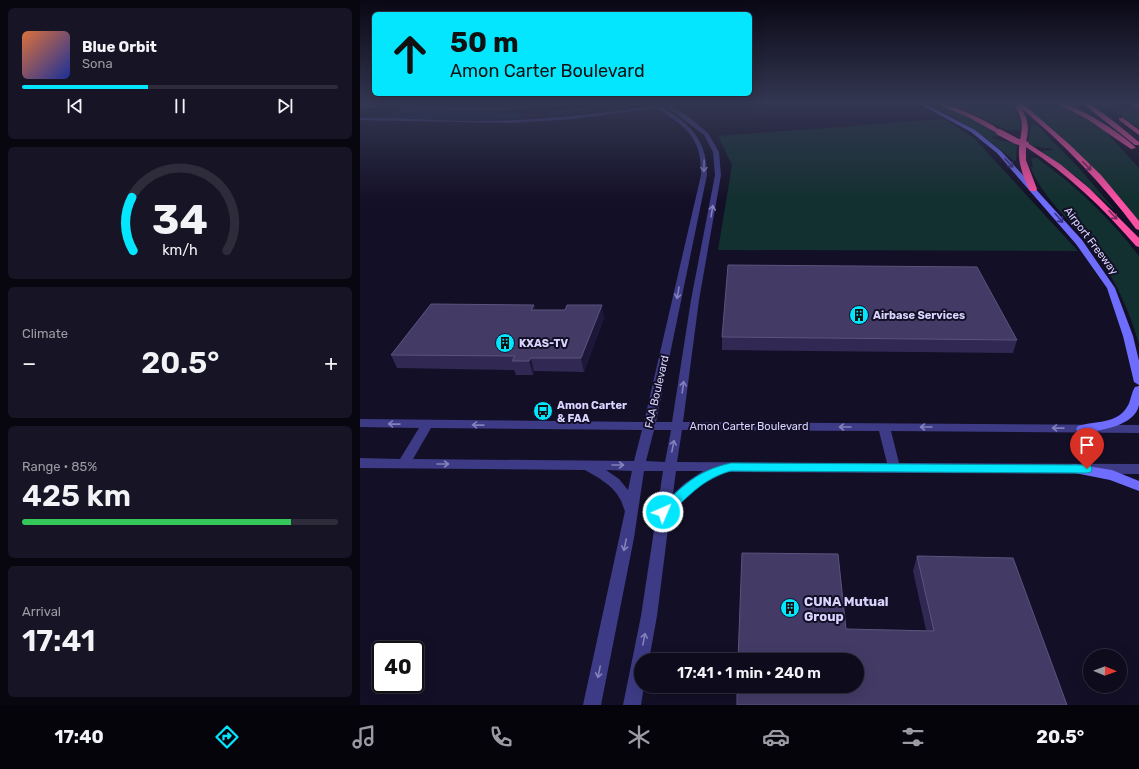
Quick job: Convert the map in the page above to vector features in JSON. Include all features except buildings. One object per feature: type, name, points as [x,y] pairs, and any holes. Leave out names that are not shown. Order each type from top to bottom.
[{"type":"highway","points":[[1008,136],[1016,141],[1026,144],[1038,152],[1086,189],[1106,208],[1139,244]]},
{"type":"highway","points":[[1025,136],[1022,154],[1024,166],[1033,189]]},
{"type":"highway","points":[[1055,136],[1087,166],[1139,227]]},
{"type":"highway","points":[[1119,136],[1136,147]]},
{"type":"highway","points":[[1122,136],[1136,147]]},
{"type":"highway","points":[[1125,136],[1136,147],[1139,155]]},
{"type":"main road","name":"Airport Freeway","points":[[979,136],[999,152],[1079,242],[1111,288],[1128,336],[1139,382]]},
{"type":"main road","points":[[1082,428],[1109,424],[1122,418],[1131,411],[1139,389]]},
{"type":"main road","points":[[1074,469],[1112,475],[1139,486]]},
{"type":"street","name":"FAA Boulevard","points":[[592,705],[631,514],[639,465],[649,426],[704,175],[705,163],[703,152],[694,136]]},
{"type":"street","name":"FAA Boulevard","points":[[632,705],[649,616],[663,512],[696,300],[718,176],[716,152],[706,136]]},
{"type":"street","points":[[699,143],[711,142]]},
{"type":"street","points":[[688,249],[705,249]]},
{"type":"street","name":"Amon Carter Boulevard","points":[[360,423],[1139,429]]},
{"type":"street","points":[[404,463],[427,424]]},
{"type":"street","points":[[884,427],[894,468]]},
{"type":"street","points":[[360,463],[1139,469]]},
{"type":"street","points":[[587,465],[617,484],[627,497],[631,514]]},
{"type":"street","points":[[663,512],[688,488],[699,480],[715,471],[731,467]]},
{"type":"green space","points":[[718,136],[971,136],[1078,251],[718,250],[732,165]]},
{"type":"green space","points":[[983,136],[1003,136],[991,137],[1017,145],[1016,160],[1014,161]]},
{"type":"green space","points":[[1029,136],[1048,136],[1079,168],[1114,209],[1077,177],[1041,151],[1054,150],[1053,149],[1033,146],[1028,143]]},
{"type":"green space","points":[[1058,136],[1110,136],[1139,168],[1139,222],[1080,156]]},
{"type":"green space","points":[[1027,151],[1031,167],[1033,167],[1031,158],[1037,158],[1079,191],[1128,242],[1139,256],[1139,344],[1126,306],[1114,282],[1092,248],[1052,202],[1035,178],[1030,165]]},
{"type":"place","name":"Airbase Services","points":[[859,315]]},
{"type":"place","name":"KXAS-TV","points":[[505,343]]},
{"type":"place","name":"Amon Carter & FAA","points":[[543,411]]},
{"type":"place","name":"CUNA Mutual Group","points":[[790,608]]},
{"type":"route","points":[[663,512],[688,488],[699,480],[715,471],[731,467],[1087,469]]}]
